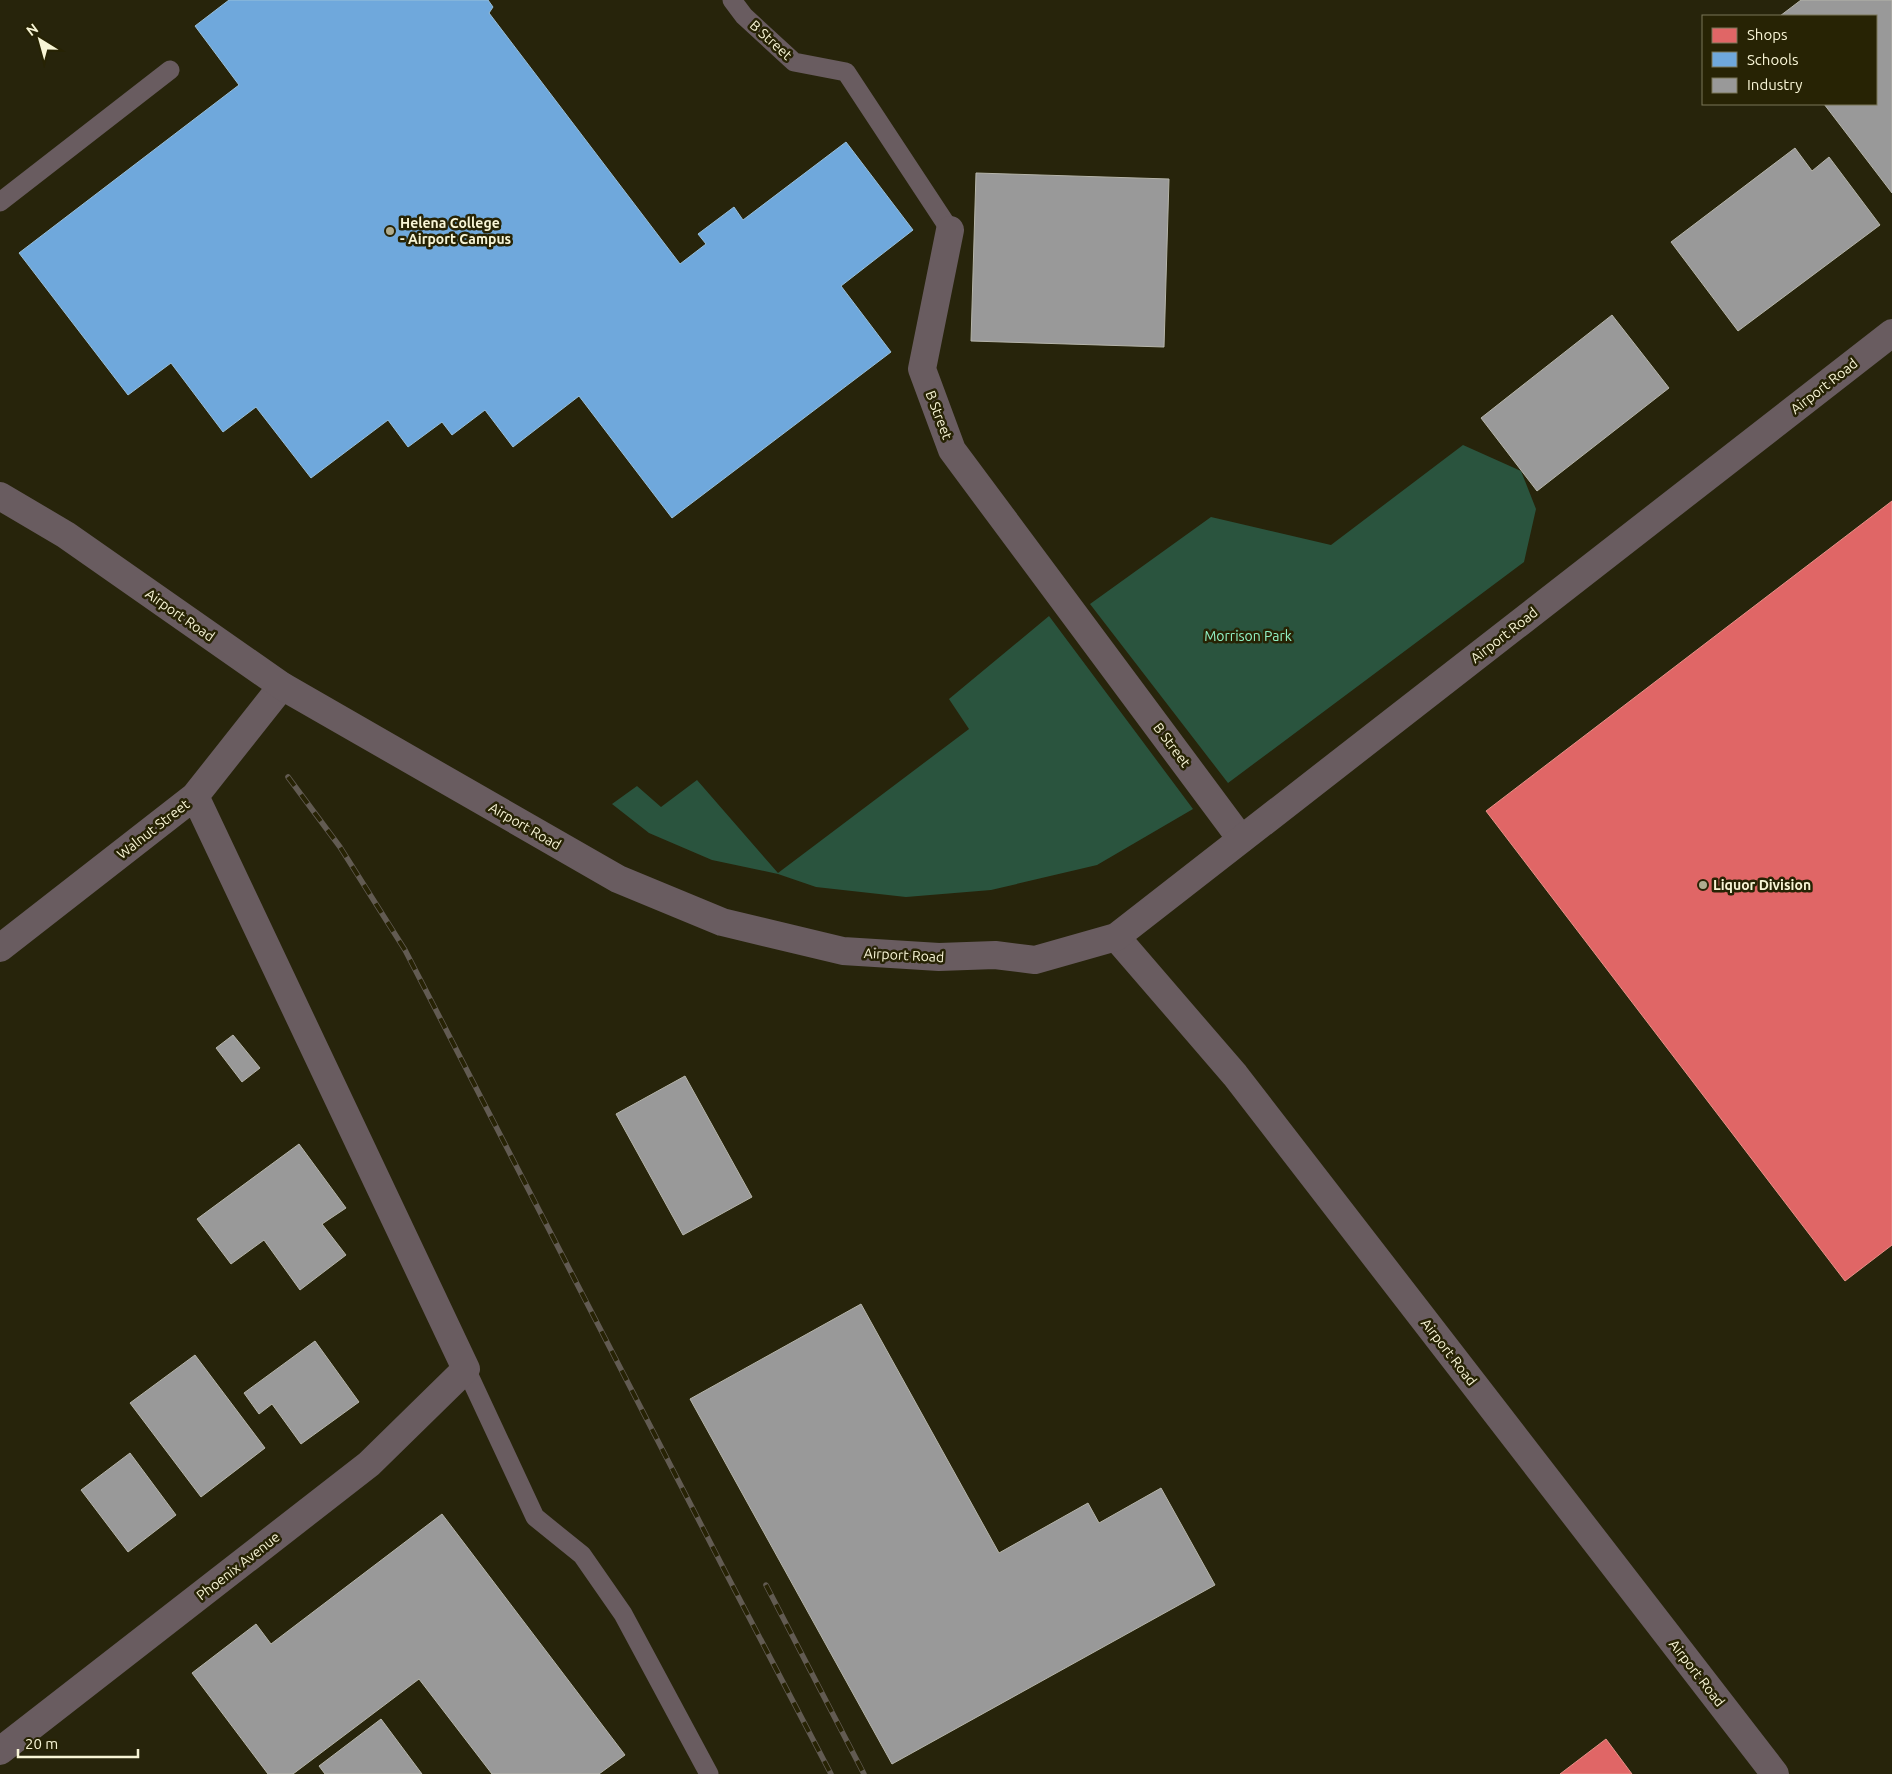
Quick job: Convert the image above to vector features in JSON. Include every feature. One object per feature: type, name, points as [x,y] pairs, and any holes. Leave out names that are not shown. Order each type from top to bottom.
[{"type":"street","name":"B Street","points":[[950,230],[922,369],[952,450],[1241,839]]},
{"type":"street","name":"Airport Road","points":[[0,496],[66,535],[282,686],[618,879],[722,922],[844,951],[939,957],[995,955],[1035,960],[1116,937],[1892,333]]},
{"type":"street","name":"Walnut Street","points":[[0,948],[195,796],[282,686]]},
{"type":"street","points":[[195,796],[466,1369]]},
{"type":"street","name":"Airport Road","points":[[1116,937],[1235,1075],[1775,1774]]},
{"type":"street","name":"Phoenix Avenue","points":[[0,1751],[369,1464],[466,1369]]},
{"type":"lane","name":"B Street","points":[[732,0],[744,16],[794,62],[846,72],[950,230]]},
{"type":"lane","points":[[0,202],[170,70]]},
{"type":"lane","points":[[466,1369],[535,1517],[582,1556],[623,1614],[709,1774]]},
{"type":"green space","name":"Morrison Park","points":[[1463,445],[1521,471],[1536,509],[1524,562],[1228,783],[1090,604],[1211,517],[1331,545]]},
{"type":"green space","points":[[1049,616],[1193,809],[1097,865],[991,890],[906,897],[816,887],[778,874],[712,860],[649,833],[612,804],[637,786],[661,807],[697,780],[778,873],[969,729],[949,699]]},
{"type":"building: Shops","points":[[1892,501],[1892,1245],[1845,1281],[1486,811]]},
{"type":"building: Shops","points":[[1606,1739],[1632,1774],[1560,1774]]},
{"type":"building: Schools","points":[[229,0],[488,0],[493,7],[489,13],[680,264],[706,244],[698,234],[734,207],[743,220],[846,142],[913,230],[841,286],[891,352],[672,518],[579,396],[513,447],[485,410],[452,435],[442,422],[408,447],[388,420],[311,478],[256,407],[223,432],[171,363],[128,395],[19,253],[239,85],[195,26]]},
{"type":"building: Industry","points":[[1801,0],[1892,0],[1892,193],[1825,105],[1877,105],[1877,15],[1781,15]]},
{"type":"building: Industry","points":[[1795,148],[1812,171],[1829,157],[1880,225],[1738,331],[1671,242]]},
{"type":"building: Industry","points":[[976,173],[1169,179],[1164,347],[971,341]]},
{"type":"building: Industry","points":[[1612,315],[1669,388],[1537,491],[1481,418]]},
{"type":"building: Industry","points":[[233,1035],[260,1068],[242,1082],[216,1048]]},
{"type":"building: Industry","points":[[685,1076],[752,1197],[683,1235],[616,1114]]},
{"type":"building: Industry","points":[[299,1144],[346,1208],[322,1224],[346,1255],[300,1290],[264,1240],[231,1264],[197,1219]]},
{"type":"building: Industry","points":[[861,1304],[999,1553],[1088,1503],[1099,1523],[1161,1488],[1215,1585],[892,1764],[690,1399]]},
{"type":"building: Industry","points":[[315,1341],[359,1402],[301,1444],[272,1404],[259,1414],[244,1393]]},
{"type":"building: Industry","points":[[195,1355],[265,1448],[201,1497],[130,1403]]},
{"type":"building: Industry","points":[[130,1453],[176,1515],[128,1552],[81,1490]]},
{"type":"building: Industry","points":[[442,1514],[625,1755],[599,1774],[492,1774],[419,1679],[293,1774],[268,1774],[192,1673],[256,1624],[271,1644]]},
{"type":"building: Industry","points":[[381,1719],[422,1774],[325,1774],[319,1766]]},
{"type":"railway","points":[[288,777],[340,847],[405,950],[831,1774]]},
{"type":"railway","points":[[766,1585],[864,1774]]},
{"type":"place","name":"Helena College - Airport Campus","points":[[390,231]]},
{"type":"place","name":"Liquor Division","points":[[1703,885]]}]
